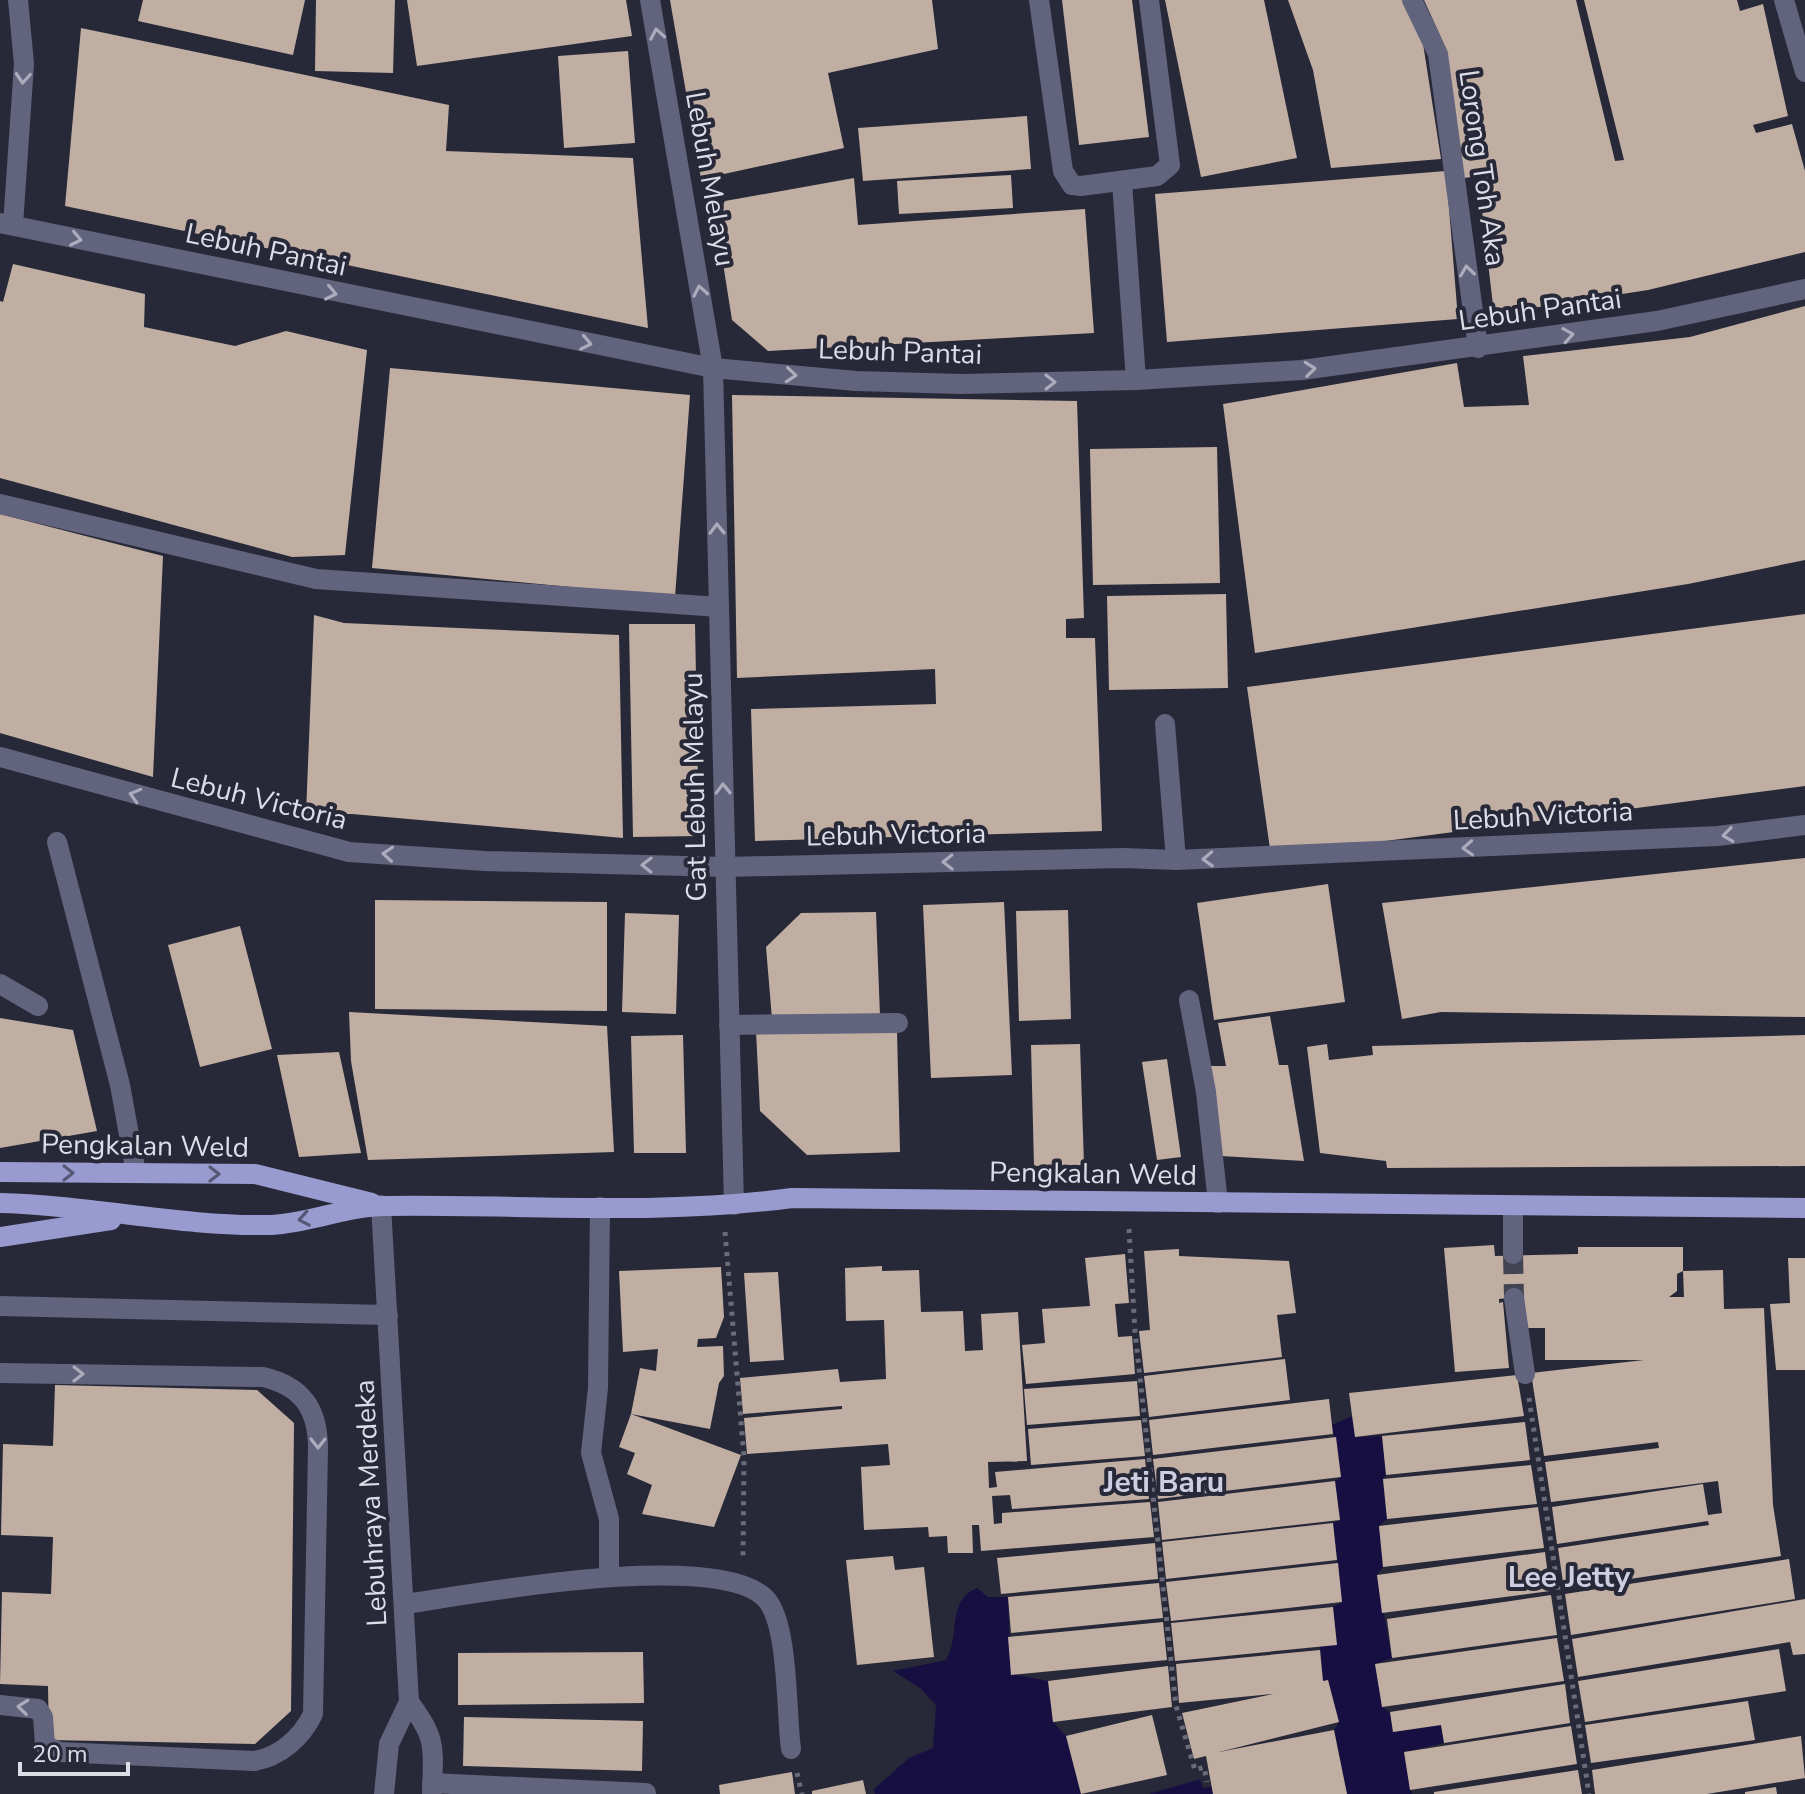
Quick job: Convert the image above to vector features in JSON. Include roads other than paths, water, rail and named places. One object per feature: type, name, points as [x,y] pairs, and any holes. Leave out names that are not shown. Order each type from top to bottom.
[{"type":"main road","name":"Pengkalan Weld","points":[[0,1172],[255,1174],[381,1205]]},
{"type":"main road","name":"Pengkalan Weld","points":[[0,1203],[39,1204],[126,1217],[274,1225],[381,1205],[728,1206],[792,1198],[1805,1208]]},
{"type":"main road","name":"Pengkalan Weld","points":[[0,1237],[126,1217]]},
{"type":"street","points":[[7,224],[24,64],[18,0]]},
{"type":"street","name":"Lebuh Melayu","points":[[650,0],[713,368]]},
{"type":"street","points":[[1039,0],[1065,179],[1081,186],[1157,176],[1170,165],[1149,0]]},
{"type":"street","name":"Lorong Toh Aka","points":[[1412,0],[1438,54],[1478,348]]},
{"type":"street","points":[[1784,0],[1805,72]]},
{"type":"street","points":[[1122,182],[1136,380]]},
{"type":"street","name":"Lebuh Pantai","points":[[7,224],[713,368],[856,381],[961,384],[1136,380],[1302,370],[1657,321],[1805,289]]},
{"type":"street","name":"Gat Lebuh Melayu","points":[[713,368],[729,1025],[728,1206]]},
{"type":"street","points":[[0,504],[316,579],[719,607]]},
{"type":"street","points":[[1165,724],[1176,860]]},
{"type":"street","name":"Lebuh Victoria","points":[[0,757],[349,852],[485,861],[725,867],[1123,858],[1176,860],[1718,836],[1805,825]]},
{"type":"street","points":[[57,842],[120,1085],[136,1173]]},
{"type":"street","points":[[0,984],[38,1006]]},
{"type":"street","points":[[1189,1000],[1206,1092],[1218,1203]]},
{"type":"street","points":[[729,1025],[898,1023]]},
{"type":"street","name":"Lebuhraya Merdeka","points":[[381,1205],[409,1702],[389,1744],[384,1794]]},
{"type":"street","points":[[600,1207],[598,1388],[591,1453],[609,1519],[609,1575]]},
{"type":"street","points":[[1513,1207],[1513,1254]]},
{"type":"street","points":[[1514,1298],[1525,1374]]},
{"type":"street","points":[[0,1306],[388,1315]]},
{"type":"street","points":[[0,1373],[263,1377],[280,1381],[299,1392],[311,1406],[318,1425],[313,1714],[307,1726],[281,1752],[254,1761],[59,1752],[45,1745],[43,1717],[38,1709],[0,1705]]},
{"type":"street","points":[[405,1604],[609,1575],[696,1579],[742,1586],[768,1601],[779,1628],[791,1749]]},
{"type":"street","points":[[409,1702],[428,1727],[433,1741],[432,1788],[646,1793]]},
{"type":"tunnel","points":[[1513,1254],[1514,1298]]},
{"type":"district","name":"Jeti Baru","points":[[1164,1482]]},
{"type":"district","name":"Lee Jetty","points":[[1569,1577]]}]
